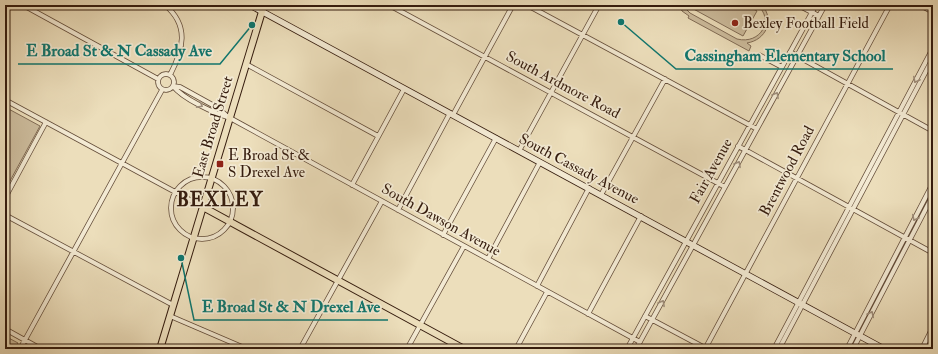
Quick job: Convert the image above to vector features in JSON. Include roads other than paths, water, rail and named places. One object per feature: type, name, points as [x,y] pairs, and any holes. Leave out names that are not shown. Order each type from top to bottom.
[{"type":"main road","name":"East Broad Street","points":[[160,349],[263,8]]},
{"type":"main road","points":[[203,207],[464,349]]},
{"type":"street","points":[[23,5],[158,79]]},
{"type":"street","points":[[165,5],[173,12],[180,25],[182,34],[181,50],[170,76]]},
{"type":"street","name":"South Cassady Avenue","points":[[250,5],[263,8],[404,89],[641,216],[884,349]]},
{"type":"street","name":"South Ardmore Road","points":[[389,5],[726,187]]},
{"type":"street","points":[[398,210],[513,5]]},
{"type":"street","points":[[528,5],[757,129]]},
{"type":"street","points":[[519,151],[599,5]]},
{"type":"street","points":[[798,5],[819,16]]},
{"type":"street","name":"Fair Avenue","points":[[626,349],[816,5]]},
{"type":"street","name":"Fair Avenue","points":[[636,349],[825,5]]},
{"type":"street","name":"Brentwood Road","points":[[706,349],[890,5]]},
{"type":"street","points":[[920,5],[933,12]]},
{"type":"street","points":[[779,349],[933,48]]},
{"type":"street","points":[[790,52],[933,130]]},
{"type":"street","points":[[759,55],[782,67]]},
{"type":"street","points":[[901,113],[933,58]]},
{"type":"street","points":[[246,64],[378,136]]},
{"type":"street","points":[[158,79],[165,74],[174,80],[173,86],[168,90],[162,90]]},
{"type":"street","points":[[158,79],[158,84],[162,90]]},
{"type":"street","points":[[601,195],[665,79]]},
{"type":"street","name":"South Dawson Avenue","points":[[173,86],[180,87],[218,108],[230,118],[640,342]]},
{"type":"street","points":[[352,185],[404,89]]},
{"type":"street","points":[[20,349],[162,90]]},
{"type":"street","points":[[5,100],[203,207]]},
{"type":"street","points":[[5,198],[46,122]]},
{"type":"street","points":[[443,235],[496,138]]},
{"type":"street","points":[[738,146],[933,253]]},
{"type":"street","points":[[488,259],[540,162]]},
{"type":"street","points":[[201,176],[212,178],[227,188],[233,199],[234,210],[230,222],[224,231],[215,237],[204,239],[193,238],[181,231],[173,219],[171,206],[175,192],[183,183],[191,178],[201,176]]},
{"type":"street","points":[[853,349],[858,335],[905,237],[933,183]]},
{"type":"street","points":[[537,286],[589,188]]},
{"type":"street","points":[[847,349],[858,335],[933,195]]},
{"type":"street","points":[[300,349],[382,201]]},
{"type":"street","points":[[5,215],[173,305]]},
{"type":"street","points":[[588,314],[641,216]]},
{"type":"street","points":[[407,349],[464,246]]},
{"type":"street","points":[[516,349],[547,292]]},
{"type":"street","points":[[774,349],[801,304]]},
{"type":"street","points":[[170,316],[247,349]]},
{"type":"street","points":[[645,316],[706,349]]},
{"type":"street","points":[[922,349],[933,328]]},
{"type":"street","points":[[5,329],[41,349]]},
{"type":"place","name":"Cassingham Elementary School","points":[[621,22]]},
{"type":"place","name":"Bexley Football Field","points":[[735,23]]},
{"type":"place","name":"E Broad St & N Cassady Ave","points":[[252,25]]},
{"type":"place","name":"E Broad St & S Drexel Ave","points":[[220,164]]},
{"type":"place","name":"E Broad St & N Drexel Ave","points":[[181,258]]},
{"type":"district","name":"BEXLEY","points":[[220,200]]}]
